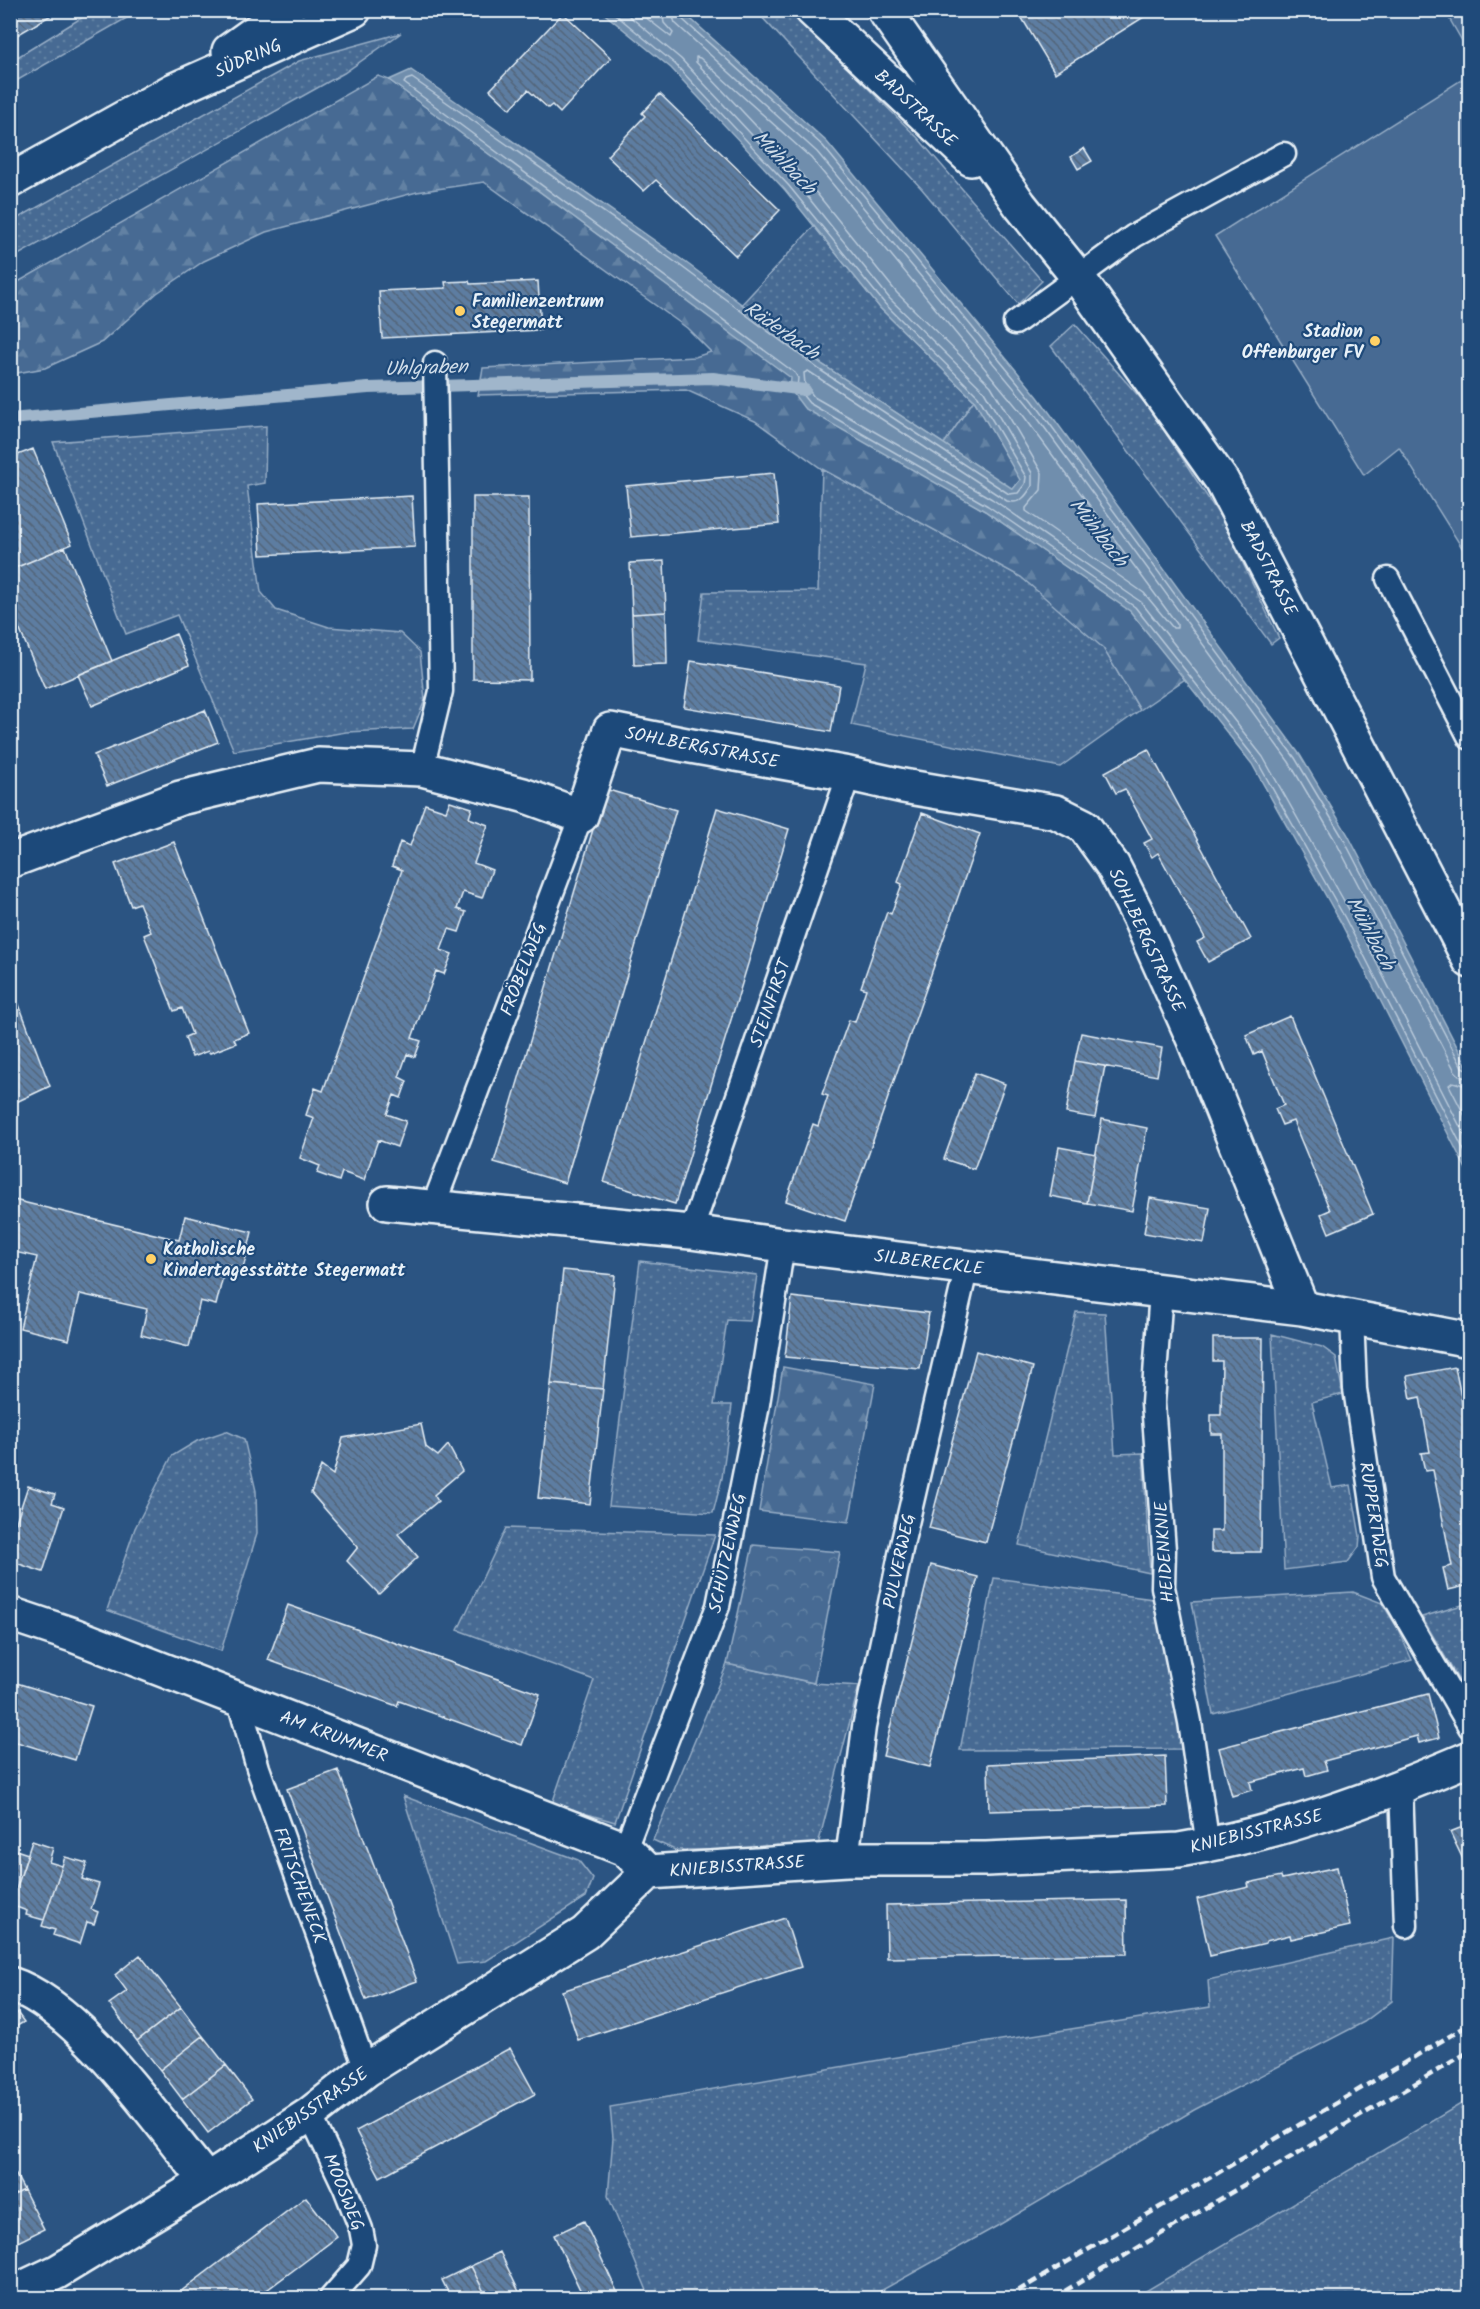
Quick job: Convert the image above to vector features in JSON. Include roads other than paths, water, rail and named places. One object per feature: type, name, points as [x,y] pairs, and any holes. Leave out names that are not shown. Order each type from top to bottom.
[{"type":"street","name":"SÜDRING","points":[[174,90],[286,10]]},
{"type":"street","name":"SÜDRING","points":[[10,181],[174,90],[354,10]]},
{"type":"street","name":"BADSTRASSE","points":[[812,10],[1020,205]]},
{"type":"street","name":"BADSTRASSE","points":[[884,10],[1020,205],[1077,276],[1222,481],[1469,961]]},
{"type":"street","name":"SOHLBERGSTRASSE","points":[[610,730],[903,786],[1056,812],[1084,826],[1113,866],[1152,946],[1193,1038],[1302,1308]]},
{"type":"street","name":"FRÖBELWEG","points":[[581,816],[610,730]]},
{"type":"street","points":[[10,861],[180,798],[318,765],[422,769],[523,795],[581,816]]},
{"type":"street","name":"SILBERECKLE","points":[[387,1203],[691,1232],[1302,1308],[1470,1340]]},
{"type":"street","name":"AM KRUMMER","points":[[10,1614],[73,1635],[238,1698],[625,1849],[649,1872]]},
{"type":"street","name":"KNIEBISSTRASSE","points":[[10,2294],[57,2272],[207,2181],[310,2114],[366,2070],[585,1933],[649,1872],[847,1859],[1042,1857],[1179,1850],[1208,1846],[1320,1816],[1401,1787],[1470,1758]]},
{"type":"street","points":[[10,1984],[27,1989],[65,2017],[117,2069],[207,2181]]},
{"type":"lane","points":[[1015,323],[1134,236],[1284,154]]},
{"type":"lane","points":[[422,769],[441,691],[436,376]]},
{"type":"lane","points":[[1388,579],[1470,738]]},
{"type":"lane","name":"STEINFIRST","points":[[691,1232],[849,774]]},
{"type":"lane","name":"FRÖBELWEG","points":[[433,1207],[581,816]]},
{"type":"lane","name":"SCHÜTZENWEG","points":[[625,1849],[718,1606],[757,1410],[783,1245]]},
{"type":"lane","name":"PULVERWEG","points":[[847,1859],[864,1727],[902,1545],[967,1266]]},
{"type":"lane","name":"HEIDENKNIE","points":[[1161,1291],[1153,1403],[1164,1550],[1163,1587],[1190,1722],[1208,1846]]},
{"type":"lane","name":"RUPPERTWEG","points":[[1352,1316],[1355,1389],[1383,1577],[1470,1727]]},
{"type":"lane","name":"FRITSCHENECK","points":[[238,1698],[258,1768],[366,2070]]},
{"type":"lane","points":[[1401,1787],[1406,1926]]},
{"type":"lane","name":"MOOSWEG","points":[[310,2114],[345,2188],[361,2229],[364,2245],[359,2266],[331,2298]]},
{"type":"water","name":"Mühlbach","points":[[601,11],[682,11],[827,142],[1038,397],[1300,755],[1348,835],[1469,1070],[1469,1175],[1340,921],[1252,764],[1130,611],[985,511],[804,408],[790,389],[791,378],[389,80],[411,70],[681,259],[823,365],[1013,489],[1020,480],[974,400],[880,308],[785,190],[671,68]]},
{"type":"waterway","name":"Uhlgraben","points":[[10,419],[368,388],[713,378],[805,390]]},
{"type":"railway","points":[[1006,2298],[1470,2024]]},
{"type":"railway","points":[[1053,2298],[1470,2051]]},
{"type":"place","name":"Familienzentrum Stegermatt","points":[[460,311]]},
{"type":"place","name":"Stadion Offenburger FV","points":[[1375,341]]},
{"type":"place","name":"Katholische Kindertagesstätte Stegermatt","points":[[151,1259]]},
{"type":"water label","name":"Räderbach","points":[[782,330]]}]
